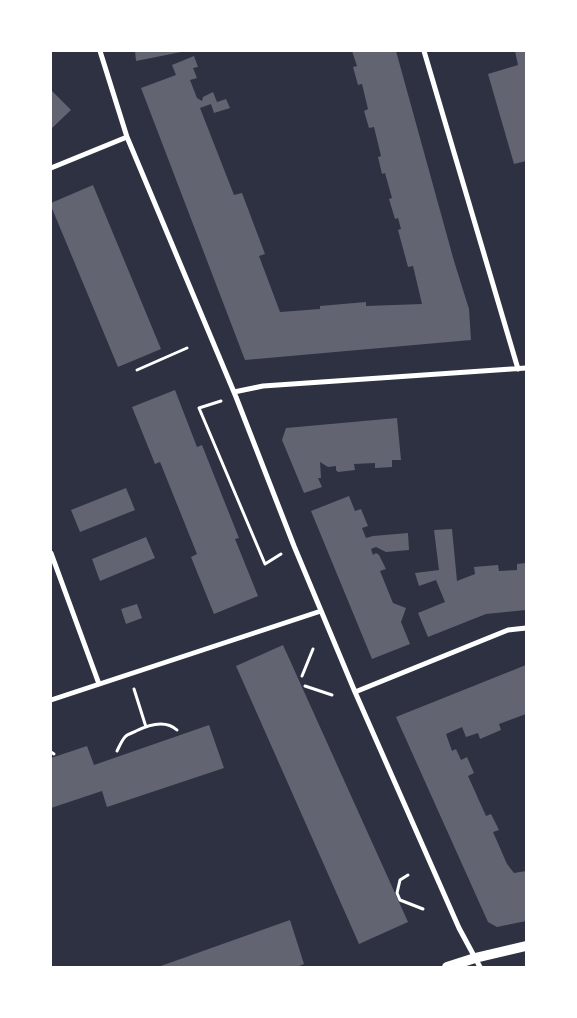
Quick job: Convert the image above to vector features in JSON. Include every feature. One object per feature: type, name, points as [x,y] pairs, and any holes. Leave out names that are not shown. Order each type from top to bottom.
[{"type":"main road","points":[[448,967],[478,962],[526,946]]},
{"type":"street","points":[[100,51],[127,137],[235,394],[321,611],[459,928],[478,962]]},
{"type":"street","points":[[424,51],[518,369]]},
{"type":"street","points":[[51,168],[127,137]]},
{"type":"street","points":[[235,394],[263,386],[526,368]]},
{"type":"street","points":[[51,553],[98,684]]},
{"type":"street","points":[[51,700],[321,611]]},
{"type":"street","points":[[355,692],[508,630],[526,628]]},
{"type":"path","points":[[137,370],[186,348]]},
{"type":"path","points":[[235,394],[199,408],[265,564]]},
{"type":"path","points":[[302,676],[313,648]]},
{"type":"path","points":[[129,674],[146,727]]},
{"type":"path","points":[[305,686],[332,695]]},
{"type":"path","points":[[117,751],[125,736],[146,727],[166,724],[177,730]]},
{"type":"path","points":[[408,875],[400,880],[397,893],[400,900],[422,909]]},
{"type":"building","points":[[135,51],[181,51],[181,52],[136,61]]},
{"type":"building","points":[[352,51],[396,51],[469,309],[471,340],[245,360],[141,88],[176,75],[172,65],[194,56],[198,67],[193,68],[197,78],[190,80],[197,98],[202,101],[203,97],[213,92],[217,102],[226,99],[230,108],[214,113],[211,104],[200,108],[234,195],[242,193],[265,254],[259,256],[280,312],[320,309],[320,306],[366,302],[366,306],[422,304],[413,266],[408,267],[398,230],[401,229],[398,218],[395,219],[389,199],[392,198],[385,173],[382,174],[378,157],[381,156],[374,127],[369,128],[364,111],[368,109],[362,84],[358,85],[353,67],[357,66]]},
{"type":"building","points":[[515,51],[526,51],[526,161],[514,164],[488,74],[518,65]]},
{"type":"building","points":[[51,90],[71,110],[51,129]]},
{"type":"building","points":[[93,185],[161,349],[118,367],[51,206],[51,203]]},
{"type":"building","points":[[175,390],[197,447],[202,445],[239,538],[235,539],[258,596],[214,614],[191,557],[197,554],[160,462],[155,464],[132,407]]},
{"type":"building","points":[[397,418],[401,460],[392,460],[392,467],[375,468],[375,463],[354,464],[355,470],[338,472],[336,466],[328,467],[320,462],[321,478],[318,478],[322,487],[304,493],[282,440],[286,428]]},
{"type":"building","points":[[126,488],[135,510],[80,532],[71,510]]},
{"type":"building","points":[[349,496],[355,511],[361,509],[368,526],[362,528],[366,538],[408,533],[409,550],[386,552],[376,547],[371,549],[373,555],[376,553],[379,555],[386,569],[380,571],[393,603],[406,608],[401,622],[410,644],[372,659],[311,511]]},
{"type":"building","points":[[452,529],[457,581],[475,574],[474,567],[498,565],[499,571],[517,570],[517,564],[526,563],[526,610],[486,614],[428,637],[418,613],[445,602],[436,580],[419,586],[415,573],[439,570],[434,530]]},
{"type":"building","points":[[146,537],[155,558],[100,581],[92,559]]},
{"type":"building","points":[[137,604],[142,618],[126,624],[121,609]]},
{"type":"building","points":[[283,645],[408,922],[359,944],[236,666]]},
{"type":"building","points":[[526,665],[526,714],[499,724],[501,730],[480,739],[478,733],[466,737],[462,727],[446,734],[452,751],[456,749],[461,760],[467,757],[474,773],[468,776],[486,816],[491,814],[499,830],[493,832],[507,864],[514,873],[526,871],[526,921],[497,927],[488,922],[396,717]]},
{"type":"building","points":[[209,725],[224,768],[107,807],[102,791],[51,808],[51,758],[87,746],[94,765]]},
{"type":"building","points":[[290,920],[304,964],[297,967],[158,967]]}]
